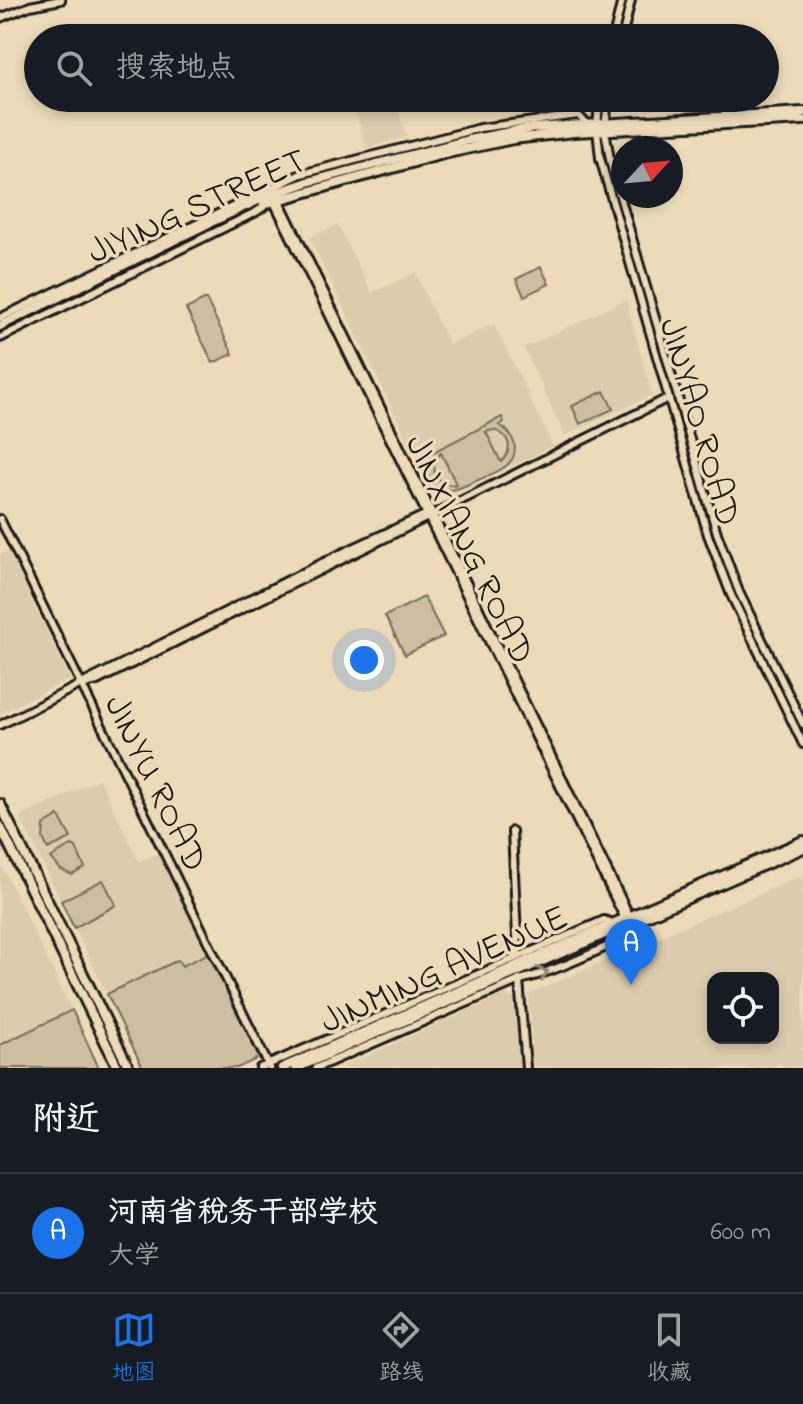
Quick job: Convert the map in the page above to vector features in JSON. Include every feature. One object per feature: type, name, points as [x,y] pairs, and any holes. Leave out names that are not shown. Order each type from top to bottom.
[{"type":"main road","name":"JIYING STREET","points":[[274,197],[479,145],[533,136],[601,126],[803,112]]},
{"type":"main road","name":"JIYING STREET","points":[[0,328],[308,182],[486,136],[586,123],[601,126],[803,120]]},
{"type":"main road","points":[[0,804],[129,1068]]},
{"type":"main road","points":[[0,826],[118,1068]]},
{"type":"main road","name":"JINMING AVENUE","points":[[296,1068],[519,973],[803,841]]},
{"type":"main road","name":"JINMING AVENUE","points":[[629,920],[803,848]]},
{"type":"main road","name":"JINMING AVENUE","points":[[282,1068],[519,973]]},
{"type":"street","points":[[0,18],[30,6],[61,0]]},
{"type":"street","points":[[616,24],[622,0]]},
{"type":"street","points":[[625,24],[631,0]]},
{"type":"street","name":"JINYAO ROAD","points":[[600,112],[603,167],[668,398],[725,583],[803,744]]},
{"type":"street","name":"JINYAO ROAD","points":[[604,112],[601,126],[615,179],[723,551],[739,592],[803,724]]},
{"type":"street","points":[[0,318],[301,174],[480,128],[578,115],[586,123]]},
{"type":"street","points":[[0,338],[256,212],[274,197]]},
{"type":"street","name":"JINXIANG ROAD","points":[[274,197],[629,920]]},
{"type":"street","points":[[0,725],[312,568],[668,398]]},
{"type":"street","name":"JINYU ROAD","points":[[0,519],[269,1066]]},
{"type":"street","points":[[512,831],[526,1068]]},
{"type":"street","points":[[260,1068],[604,920],[616,926],[613,944],[545,974],[519,973],[316,1068]]},
{"type":"shaded area","points":[[356,112],[399,112],[406,137],[366,148]]},
{"type":"shaded area","points":[[338,225],[372,293],[415,273],[449,345],[494,324],[553,446],[445,498],[434,495],[310,238]]},
{"type":"shaded area","points":[[541,267],[549,284],[524,296],[516,279]]},
{"type":"shaded area","points":[[206,299],[233,354],[213,363],[186,309]]},
{"type":"shaded area","points":[[626,300],[652,395],[565,436],[524,348]]},
{"type":"shaded area","points":[[604,391],[613,409],[580,424],[572,406]]},
{"type":"shaded area","points":[[502,417],[504,422],[499,425],[509,433],[515,449],[511,461],[500,470],[445,491],[433,486],[429,478],[427,467],[435,451]],"holes":[[[493,430],[503,435],[508,443],[508,452],[501,462],[486,432]],[[441,453],[456,484],[455,485],[442,483],[435,475],[434,462]]]},
{"type":"shaded area","points":[[8,551],[70,679],[0,713],[0,555]]},
{"type":"shaded area","points":[[424,597],[444,636],[405,655],[385,616]]},
{"type":"shaded area","points":[[99,779],[139,862],[158,853],[209,953],[181,966],[177,960],[107,994],[20,817]]},
{"type":"shaded area","points":[[59,816],[71,838],[48,849],[43,838],[44,825]]},
{"type":"shaded area","points":[[72,845],[76,847],[85,868],[72,875],[61,870],[51,858]]},
{"type":"shaded area","points":[[0,862],[72,1010],[0,1045]]},
{"type":"shaded area","points":[[803,875],[803,1068],[783,1068],[780,1063],[769,1068],[533,1068],[529,994]]},
{"type":"shaded area","points":[[103,880],[116,905],[74,928],[61,901]]},
{"type":"shaded area","points":[[209,953],[259,1058],[237,1068],[143,1068],[107,994],[178,960],[182,966]]},
{"type":"shaded area","points":[[505,994],[514,998],[520,1068],[340,1068]]},
{"type":"shaded area","points":[[72,1010],[99,1068],[0,1068],[0,1045]]},
{"type":"place","name":"河南省税务干部学校","points":[[631,985]]}]
